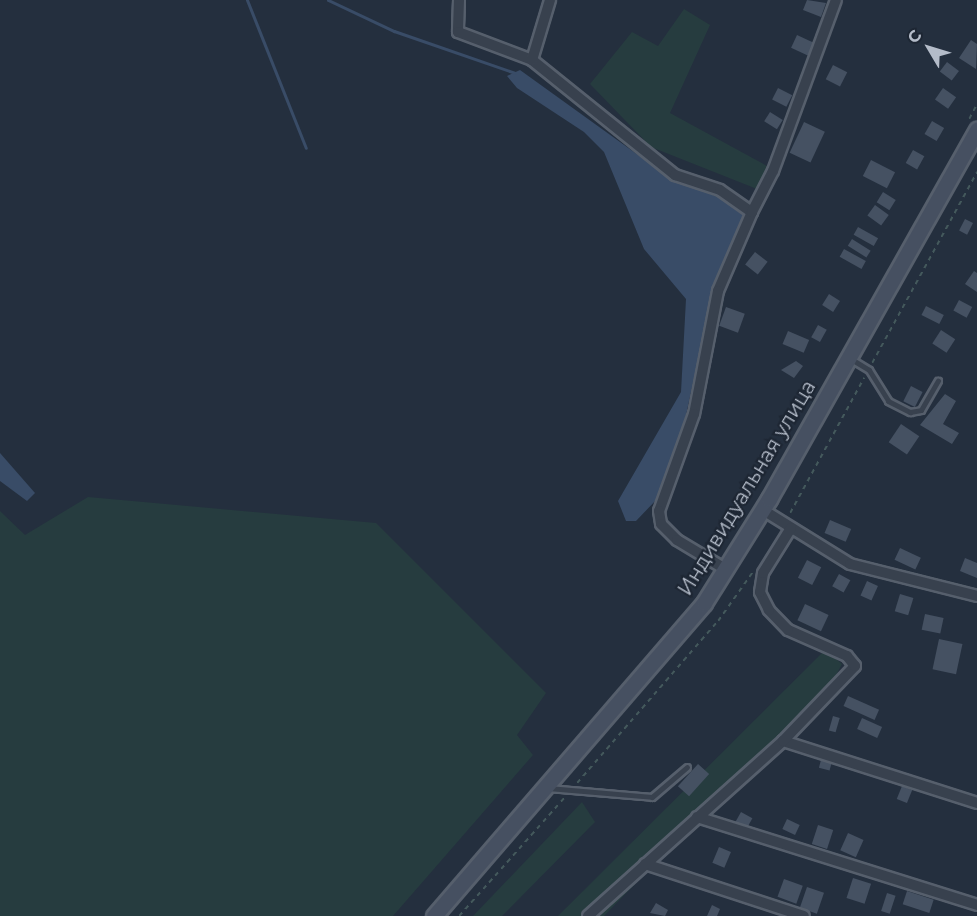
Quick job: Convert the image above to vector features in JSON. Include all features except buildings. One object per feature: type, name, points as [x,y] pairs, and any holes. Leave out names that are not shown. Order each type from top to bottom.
[{"type":"main road","name":"Индивидуальная улица","points":[[434,916],[668,648],[727,570],[850,358],[977,130]]},
{"type":"street","points":[[459,0],[458,32],[532,60],[675,175],[720,190],[752,212]]},
{"type":"street","points":[[532,60],[550,0]]},
{"type":"street","points":[[727,570],[677,540],[662,524],[659,511],[694,414],[718,291],[752,212],[773,171],[836,0]]},
{"type":"street","points":[[763,510],[850,564],[977,596]]},
{"type":"street","points":[[588,916],[783,741],[855,666],[847,656],[788,630],[769,610],[760,592],[763,573],[787,526]]},
{"type":"street","points":[[783,741],[977,803]]},
{"type":"street","points":[[697,817],[977,905]]},
{"type":"street","points":[[645,864],[804,916]]},
{"type":"lane","points":[[850,358],[868,370],[888,401],[910,412],[921,410],[938,381]]},
{"type":"lane","points":[[546,788],[652,797],[687,767]]},
{"type":"path","points":[[787,526],[868,370],[977,172]]},
{"type":"path","points":[[459,916],[718,621],[757,567]]},
{"type":"green space","points":[[684,9],[710,25],[670,113],[767,166],[757,189],[651,147],[590,84],[632,32],[658,46]]},
{"type":"green space","points":[[88,497],[376,523],[546,693],[517,735],[533,755],[393,916],[0,916],[0,511],[25,535]]},
{"type":"green space","points":[[825,650],[842,664],[834,679],[604,916],[558,916]]},
{"type":"green space","points":[[582,802],[595,822],[502,916],[473,916]]},
{"type":"water","points":[[520,70],[670,178],[718,197],[743,215],[714,284],[679,448],[658,498],[636,521],[626,521],[618,501],[681,392],[686,299],[644,249],[604,152],[584,132],[517,88],[507,76]]},
{"type":"water","points":[[0,453],[35,493],[27,501],[0,481]]},
{"type":"waterway","points":[[247,0],[306,148]]},
{"type":"waterway","points":[[328,0],[394,31],[515,73]]}]
